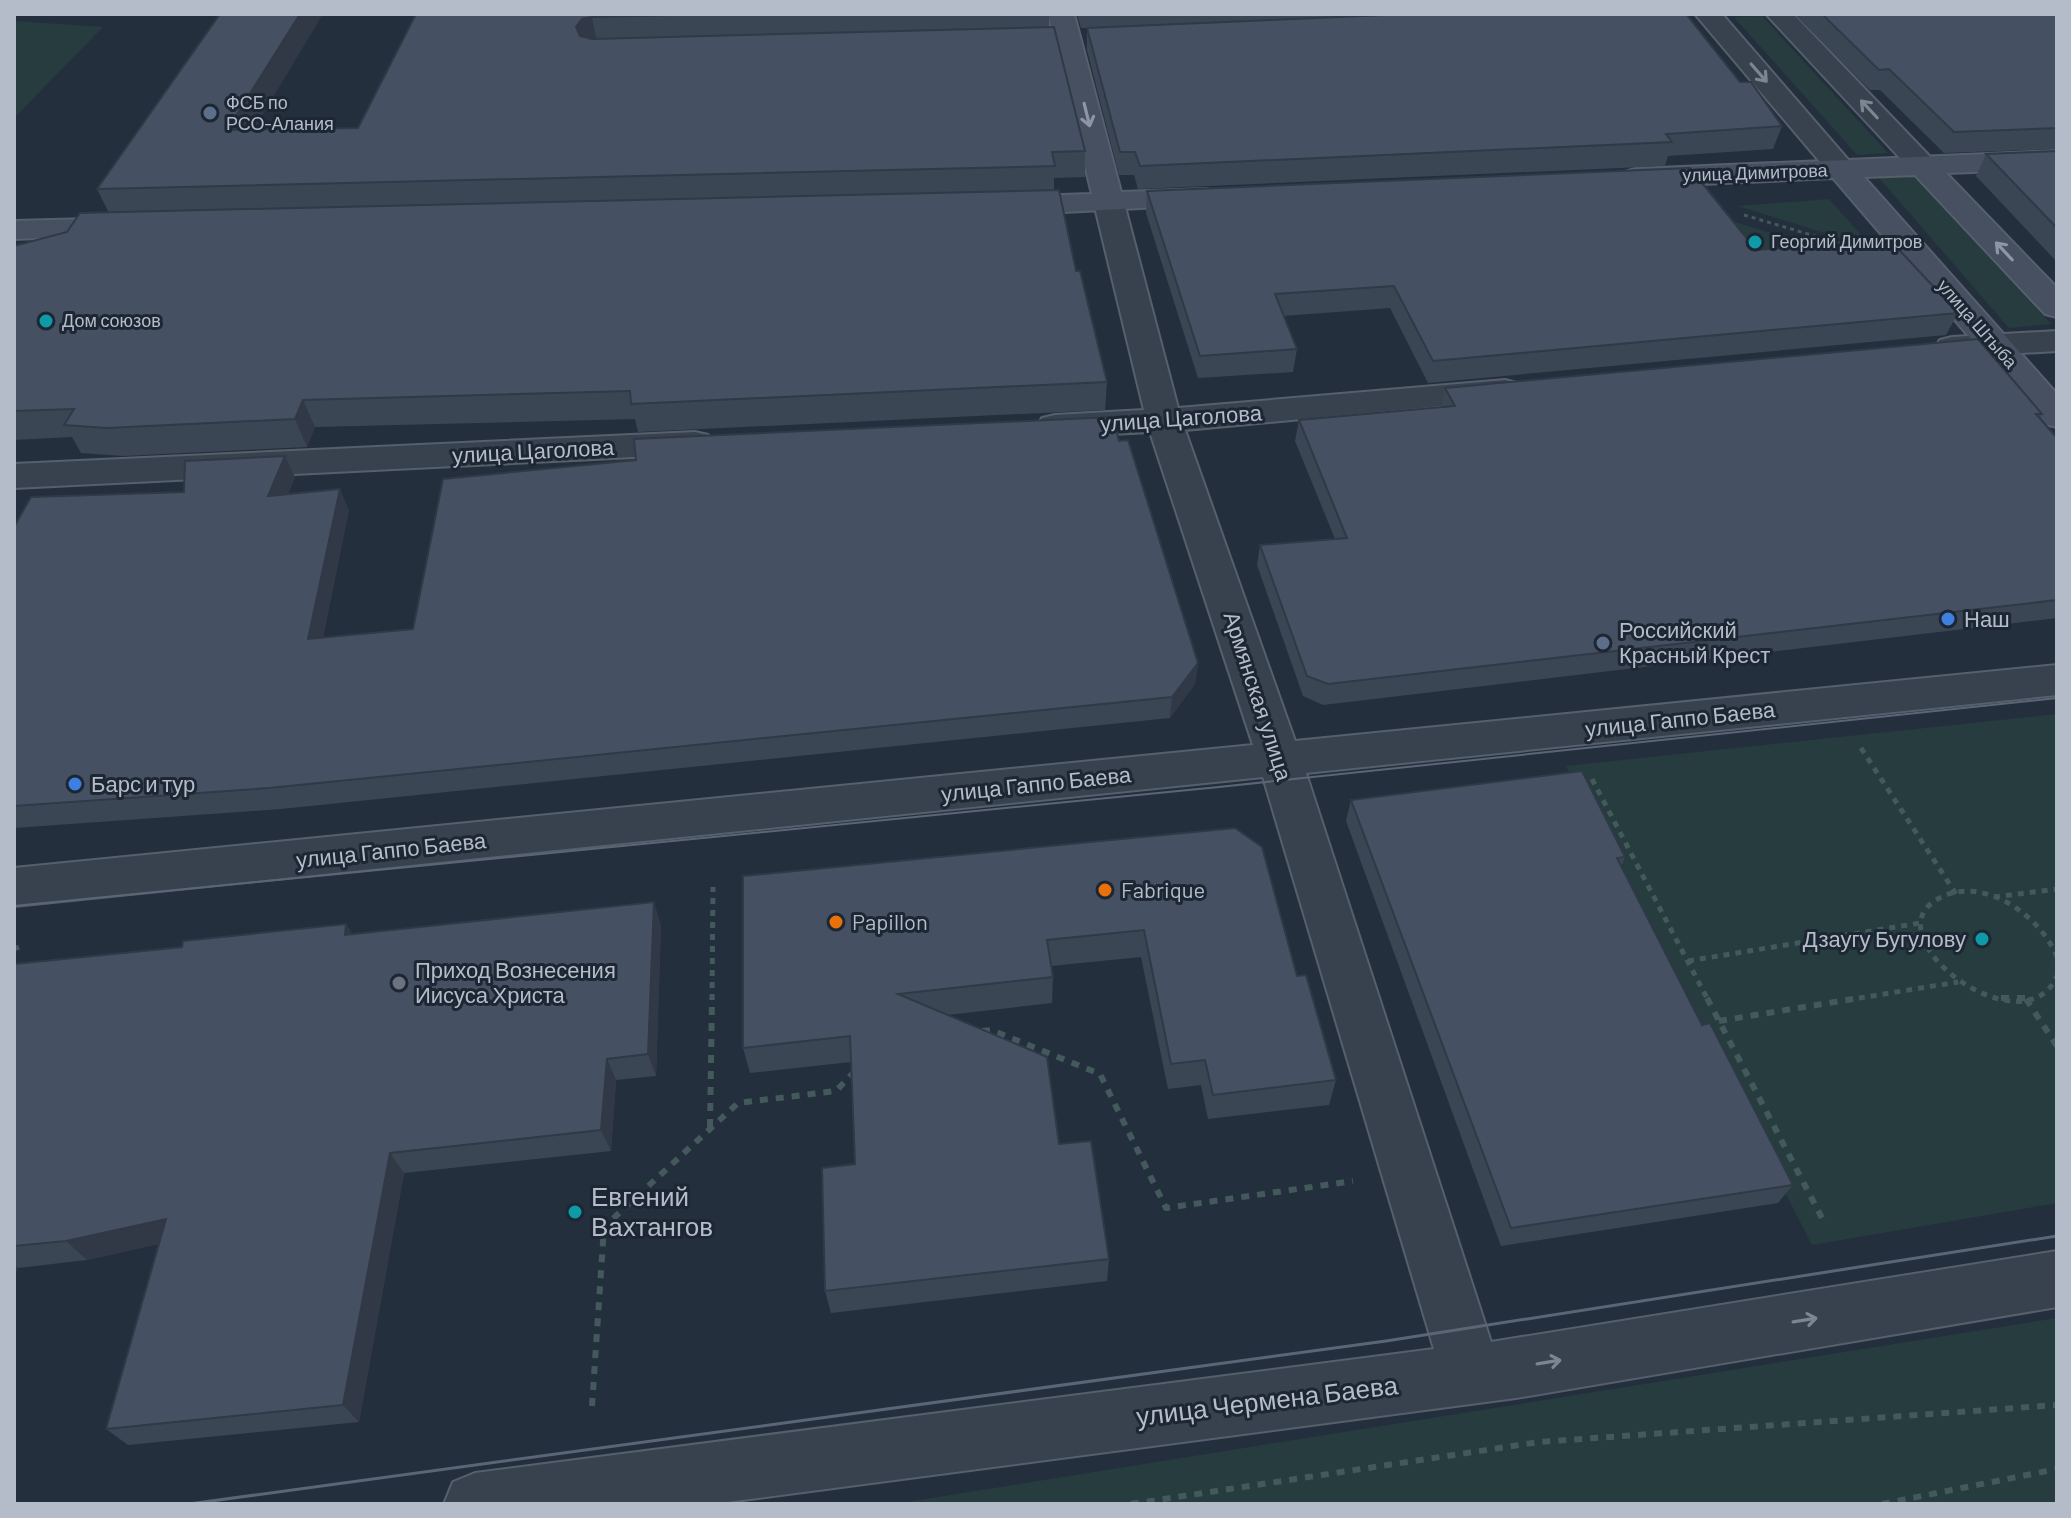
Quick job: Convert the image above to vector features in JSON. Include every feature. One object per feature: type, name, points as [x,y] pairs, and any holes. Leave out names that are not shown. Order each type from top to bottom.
[{"type":"main road","name":"Армянская улица","points":[[1065,33],[1109,203]]},
{"type":"main road","name":"улица Димитрова","points":[[1604,179],[2057,160]]},
{"type":"main road","points":[[1923,166],[2057,307]]},
{"type":"main road","name":"улица Штыба","points":[[1841,169],[2057,416]]},
{"type":"main road","points":[[972,207],[1229,197]]},
{"type":"main road","points":[[14,230],[150,226]]},
{"type":"street","name":"улица Штыба","points":[[1708,14],[1841,169]]},
{"type":"street","points":[[1779,14],[1923,166]]},
{"type":"street","name":"Армянская улица","points":[[1109,203],[1164,421],[1279,760],[1471,1373]]},
{"type":"street","points":[[1925,350],[2057,341]]},
{"type":"street","name":"улица Цаголова","points":[[1020,428],[1164,421],[1533,387]]},
{"type":"street","name":"улица Цаголова","points":[[14,476],[733,442]]},
{"type":"street","name":"улица Гаппо Баева","points":[[14,887],[2057,680]]},
{"type":"street","name":"улица Чермена Баева","points":[[475,1504],[1471,1373],[2057,1279]]},
{"type":"path","points":[[1730,211],[1845,245]]},
{"type":"path","points":[[1861,748],[1956,894]]},
{"type":"path","points":[[1592,779],[1822,1218]]},
{"type":"path","points":[[710,1128],[713,887]]},
{"type":"path","points":[[1993,898],[2057,889]]},
{"type":"path","points":[[2057,957],[2055,947],[2040,926],[2018,909],[1993,898],[1966,892],[1944,895],[1928,906],[1920,923],[1924,943],[1938,964],[1959,982],[1986,995],[2014,1000],[2038,997],[2054,986],[2057,976]]},
{"type":"path","points":[[1688,961],[1920,923]]},
{"type":"path","points":[[1719,1021],[1959,982]]},
{"type":"path","points":[[2026,999],[2057,1046]]},
{"type":"path","points":[[975,1032],[991,1030],[1100,1074],[1166,1208],[1361,1180]]},
{"type":"path","points":[[592,1406],[604,1227],[738,1103],[836,1091],[864,1060]]},
{"type":"path","points":[[1131,1504],[1539,1442],[2057,1405]]},
{"type":"path","points":[[1882,1504],[2057,1469]]},
{"type":"green space","points":[[1762,16],[1888,153],[1857,155],[1734,17]]},
{"type":"green space","points":[[14,21],[103,27],[14,118]]},
{"type":"green space","points":[[1908,170],[2051,324],[2009,328],[1874,172]]},
{"type":"green space","points":[[1829,199],[1873,248],[1738,206]]},
{"type":"green space","points":[[1705,213],[1864,261],[1750,269]]},
{"type":"green space","points":[[2057,714],[2057,1203],[1812,1245],[1566,766]]},
{"type":"green space","points":[[2057,1318],[2057,1504],[894,1504]]},
{"type":"building","points":[[220,14],[300,14],[227,130],[358,128],[416,14],[714,14],[582,19],[576,27],[580,36],[592,39],[1054,27],[1085,151],[1052,152],[1055,166],[97,189]]},
{"type":"building","points":[[1407,14],[1686,14],[1740,82],[1751,82],[1782,126],[1666,134],[1672,142],[1140,166],[1135,152],[1120,152],[1087,28]]},
{"type":"building","points":[[1822,14],[2057,14],[2057,128],[1954,132],[1889,69],[1879,70]]},
{"type":"building","points":[[2057,151],[2057,228],[1986,154]]},
{"type":"building","points":[[1690,168],[1756,250],[1890,240],[1958,313],[1433,361],[1394,286],[1275,294],[1297,349],[1200,356],[1147,191]]},
{"type":"building","points":[[1059,190],[1076,271],[1080,271],[1107,382],[631,404],[630,391],[303,400],[295,419],[107,428],[64,425],[74,409],[14,411],[14,246],[67,232],[80,213]]},
{"type":"building","points":[[1978,339],[2042,414],[2036,414],[2057,438],[2057,600],[1328,684],[1307,676],[1260,545],[1347,538],[1299,420],[1455,406],[1445,388]]},
{"type":"building","points":[[1113,417],[1119,441],[1128,440],[1198,663],[1172,697],[269,788],[14,806],[14,527],[31,497],[184,492],[185,461],[285,456],[268,496],[340,489],[308,639],[413,629],[443,479],[636,460],[634,439]]},
{"type":"building","points":[[1582,771],[1625,857],[1617,858],[1702,1025],[1710,1023],[1793,1185],[1511,1228],[1351,800]]},
{"type":"building","points":[[1235,828],[1262,847],[1297,976],[1306,975],[1336,1080],[1213,1095],[1205,1060],[1171,1064],[1144,930],[1047,940],[1053,977],[898,994],[1047,1057],[1059,1144],[1091,1141],[1109,1259],[825,1291],[822,1168],[855,1164],[850,1036],[743,1048],[743,876]]},
{"type":"building","points":[[654,902],[648,1054],[607,1059],[601,1130],[390,1153],[343,1405],[106,1429],[166,1219],[66,1241],[14,1246],[14,964],[182,947],[183,941],[346,924],[345,935]]},
{"type":"tram line","points":[[14,906],[1219,787],[2057,698]]},
{"type":"tram line","points":[[189,1504],[1386,1341],[2057,1236]]},
{"type":"place","name":"ФСБ по РСО-Алания","points":[[210,113]]},
{"type":"place","name":"Георгий Димитров","points":[[1755,242]]},
{"type":"place","name":"Дом союзов","points":[[46,321]]},
{"type":"place","name":"Наш","points":[[1948,619]]},
{"type":"place","name":"Российский Красный Крест","points":[[1603,643]]},
{"type":"place","name":"Барс и тур","points":[[75,784]]},
{"type":"place","name":"Fabrique","points":[[1105,890]]},
{"type":"place","name":"Papillon","points":[[836,922]]},
{"type":"place","name":"Дзаугу Бугулову","points":[[1982,939]]},
{"type":"place","name":"Приход Вознесения Иисуса Христа","points":[[399,983]]},
{"type":"place","name":"Евгений Вахтангов","points":[[575,1212]]}]
